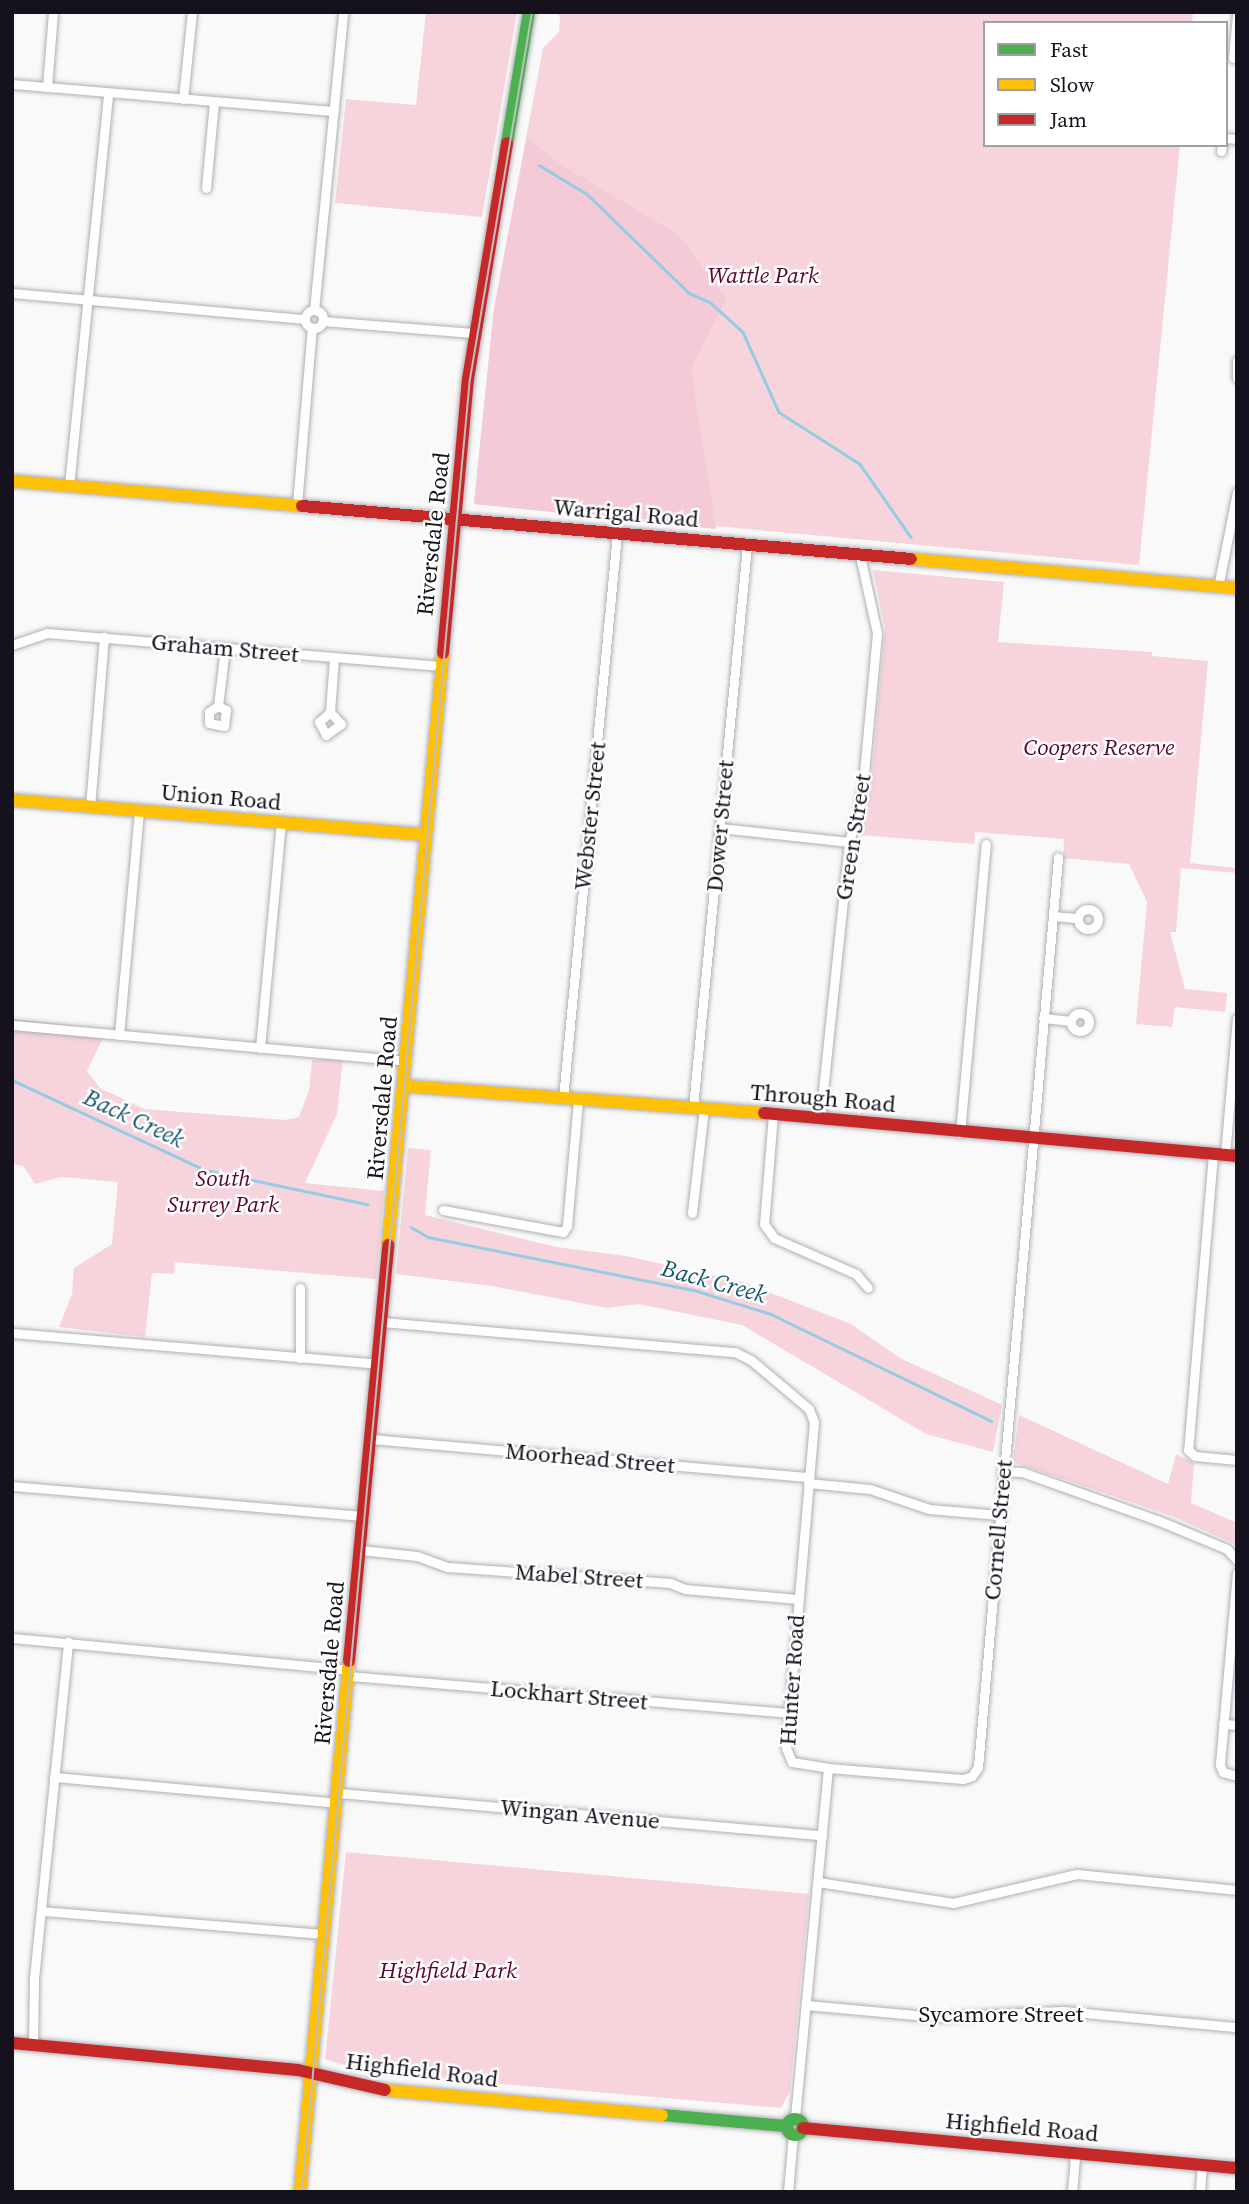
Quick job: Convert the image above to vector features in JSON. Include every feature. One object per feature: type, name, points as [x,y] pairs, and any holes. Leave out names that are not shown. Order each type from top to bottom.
[{"type":"main road","name":"Riversdale Road","points":[[300,2192],[473,333],[529,12]]},
{"type":"main road","name":"Warrigal Road","points":[[12,481],[1237,588]]},
{"type":"main road","name":"Union Road","points":[[12,800],[426,835]]},
{"type":"main road","name":"Through Road","points":[[404,1086],[699,1107],[960,1133],[1225,1155]]},
{"type":"main road","name":"Highfield Road","points":[[12,2043],[247,2064],[399,2092],[1237,2168]]},
{"type":"street","points":[[47,87],[54,12]]},
{"type":"street","points":[[183,99],[192,12]]},
{"type":"street","points":[[305,319],[314,310],[343,12]]},
{"type":"street","points":[[1233,58],[1237,15]]},
{"type":"street","points":[[12,84],[334,111]]},
{"type":"street","points":[[69,486],[108,93]]},
{"type":"street","points":[[206,188],[214,102]]},
{"type":"street","points":[[12,293],[305,319],[312,328],[297,505]]},
{"type":"street","points":[[314,310],[323,321]]},
{"type":"street","points":[[312,328],[323,321],[473,333]]},
{"type":"street","points":[[1237,361],[1237,378]]},
{"type":"street","points":[[1218,587],[1237,492]]},
{"type":"street","name":"Webster Street","points":[[563,1098],[617,534]]},
{"type":"street","name":"Dower Street","points":[[692,1213],[720,828],[747,546]]},
{"type":"street","name":"Green Street","points":[[820,1119],[849,842],[862,794],[877,633],[860,556]]},
{"type":"street","name":"Graham Street","points":[[12,645],[47,633],[441,666]]},
{"type":"street","points":[[90,807],[104,638]]},
{"type":"street","points":[[218,706],[225,648]]},
{"type":"street","points":[[330,712],[334,657]]},
{"type":"street","points":[[119,1035],[139,811]]},
{"type":"street","points":[[260,1048],[281,823]]},
{"type":"street","points":[[720,828],[849,842]]},
{"type":"street","points":[[960,1133],[986,844]]},
{"type":"street","name":"Cornell Street","points":[[828,1768],[963,1779],[972,1776],[978,1767],[1058,858]]},
{"type":"street","points":[[1053,916],[1078,918]]},
{"type":"street","points":[[1043,1018],[1071,1021]]},
{"type":"street","points":[[1237,1019],[1225,1155],[1188,1450],[1195,1455],[1237,1460]]},
{"type":"street","points":[[12,1025],[406,1060]]},
{"type":"street","points":[[443,1210],[563,1232],[567,1226],[578,1099]]},
{"type":"street","points":[[773,1115],[764,1224],[774,1238],[856,1274],[868,1288]]},
{"type":"street","points":[[300,1287],[300,1358]]},
{"type":"street","name":"Hunter Road","points":[[382,1322],[735,1352],[751,1360],[809,1409],[814,1422],[786,1756],[799,1766],[828,1768]]},
{"type":"street","points":[[12,1332],[378,1364]]},
{"type":"street","name":"Moorhead Street","points":[[371,1439],[808,1480],[870,1489],[929,1508],[999,1515]]},
{"type":"street","points":[[1002,1471],[1022,1472],[1157,1520],[1227,1549],[1237,1560]]},
{"type":"street","points":[[12,1486],[364,1516]]},
{"type":"street","name":"Mabel Street","points":[[360,1550],[417,1556],[448,1567],[670,1583],[685,1589],[798,1599]]},
{"type":"street","points":[[1237,1573],[1232,1683],[1223,1724],[1220,1765],[1223,1772],[1237,1776]]},
{"type":"street","name":"Lockhart Street","points":[[12,1638],[326,1667],[349,1673],[789,1713]]},
{"type":"street","points":[[33,2045],[34,1979],[68,1642]]},
{"type":"street","points":[[1223,1724],[1237,1725]]},
{"type":"street","points":[[788,2192],[828,1768]]},
{"type":"street","name":"Wingan Avenue","points":[[54,1777],[822,1835]]},
{"type":"street","points":[[818,1881],[953,1903],[1077,1874],[1237,1890]]},
{"type":"street","points":[[41,1911],[324,1934]]},
{"type":"street","name":"Sycamore Street","points":[[806,2005],[937,2017],[1063,2011],[1237,2027]]},
{"type":"street","points":[[1072,2192],[1075,2154]]},
{"type":"street","points":[[1200,2192],[1202,2165]]},
{"type":"green space","points":[[426,12],[517,12],[482,217],[335,203],[346,99],[416,105]]},
{"type":"green space","name":"Wattle Park","points":[[552,12],[1193,12],[1192,21],[983,21],[983,147],[1180,147],[1139,565],[474,504],[494,308],[543,48],[559,32],[560,16]]},
{"type":"green space","name":"Coopers Reserve","points":[[873,570],[1004,582],[998,642],[1152,652],[1152,656],[1208,661],[1190,863],[1237,868],[1237,873],[1181,868],[1176,932],[1170,932],[1185,989],[1227,993],[1225,1012],[1175,1007],[1172,1027],[1136,1024],[1147,902],[1129,864],[1063,858],[1064,839],[975,832],[974,844],[859,835],[870,796],[885,628]]},
{"type":"green space","name":"South Surrey Park","points":[[12,1019],[78,1026],[102,1040],[87,1071],[100,1088],[144,1109],[285,1120],[299,1117],[309,1090],[312,1060],[343,1058],[337,1114],[305,1183],[384,1191],[376,1279],[175,1262],[174,1274],[152,1273],[145,1337],[59,1327],[72,1294],[74,1268],[112,1244],[118,1182],[61,1177],[35,1184],[23,1166],[12,1164]]},
{"type":"green space","points":[[408,1148],[431,1150],[425,1215],[556,1247],[626,1256],[743,1282],[851,1324],[900,1358],[1002,1405],[993,1452],[926,1434],[742,1325],[639,1304],[607,1308],[492,1286],[396,1274]]},
{"type":"green space","points":[[1019,1415],[1168,1484],[1176,1454],[1194,1463],[1191,1503],[1237,1523],[1237,1545],[1172,1516],[1013,1462]]},
{"type":"green space","name":"Highfield Park","points":[[346,1852],[809,1894],[790,2091],[781,2108],[397,2075],[363,2071],[325,2059]]},
{"type":"shaded area","points":[[527,138],[563,166],[679,235],[726,299],[691,369],[716,529],[474,504],[494,309]]},
{"type":"waterway","points":[[539,165],[587,194],[689,293],[711,303],[743,332],[779,412],[860,464],[911,537]]},
{"type":"waterway","name":"Back Creek","points":[[12,1080],[205,1170],[367,1204]]},
{"type":"waterway","name":"Back Creek","points":[[411,1227],[428,1237],[694,1290],[771,1314],[991,1421]]},
{"type":"tram line","points":[[302,2192],[470,379],[532,12]]},
{"type":"traffic: fast","points":[[507,143],[529,12]]},
{"type":"traffic: fast","points":[[662,2115],[786,2126]]},
{"type":"traffic: fast","points":[[792,2119],[798,2119],[803,2127],[801,2133],[792,2135],[787,2130],[787,2124],[792,2119]]},
{"type":"traffic: slow","points":[[12,481],[302,506]]},
{"type":"traffic: slow","points":[[911,559],[1237,588]]},
{"type":"traffic: slow","points":[[388,1245],[443,653]]},
{"type":"traffic: slow","points":[[12,800],[426,835]]},
{"type":"traffic: slow","points":[[404,1086],[764,1113]]},
{"type":"traffic: slow","points":[[300,2192],[349,1661]]},
{"type":"traffic: slow","points":[[385,2090],[662,2115]]},
{"type":"traffic: jam","points":[[443,653],[468,379],[507,143]]},
{"type":"traffic: jam","points":[[302,506],[911,559]]},
{"type":"traffic: jam","points":[[764,1113],[1237,1156]]},
{"type":"traffic: jam","points":[[349,1661],[388,1245]]},
{"type":"traffic: jam","points":[[12,2043],[298,2070],[385,2090]]},
{"type":"traffic: jam","points":[[803,2128],[1237,2168]]}]
